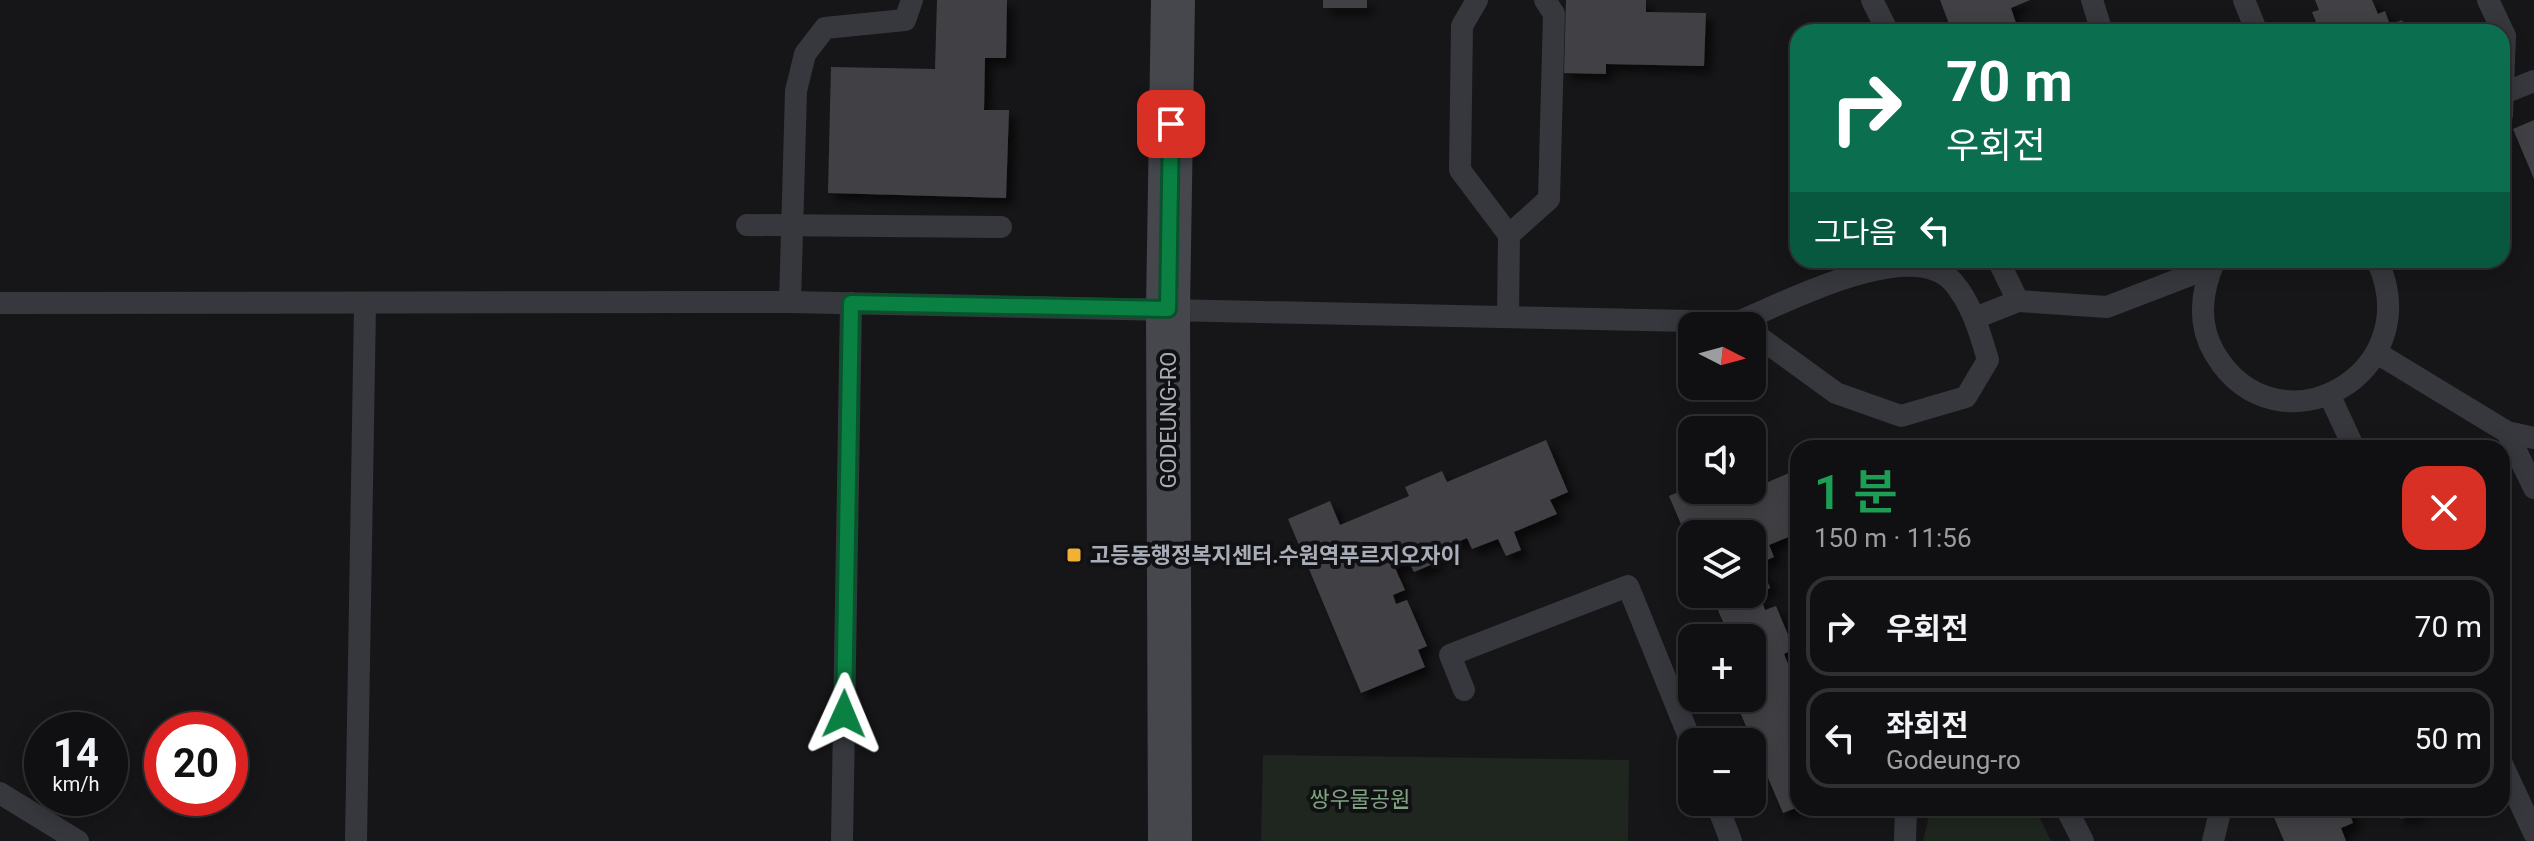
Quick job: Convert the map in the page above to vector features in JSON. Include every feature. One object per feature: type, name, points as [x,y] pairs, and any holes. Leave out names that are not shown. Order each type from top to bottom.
[{"type":"street","name":"GODEUNG-RO","points":[[1170,841],[1168,309],[1173,0]]},
{"type":"lane","points":[[790,302],[796,91],[805,54],[825,28],[905,20],[912,0]]},
{"type":"lane","points":[[1477,0],[1462,26],[1460,170],[1509,235],[1508,316]]},
{"type":"lane","points":[[1509,235],[1549,199],[1554,14],[1545,0]]},
{"type":"lane","points":[[1872,0],[1884,24]]},
{"type":"lane","points":[[2092,0],[2100,24]]},
{"type":"lane","points":[[2244,0],[2254,24]]},
{"type":"lane","points":[[2488,0],[2499,24]]},
{"type":"lane","points":[[2510,99],[2534,81]]},
{"type":"lane","points":[[747,225],[1001,227]]},
{"type":"lane","points":[[1766,316],[1864,271],[1891,268]]},
{"type":"lane","points":[[1766,341],[1836,393],[1901,416],[1966,397],[1988,360],[1975,318],[1951,280],[1932,268]]},
{"type":"lane","points":[[2002,268],[2018,301]]},
{"type":"lane","points":[[1975,318],[2018,301],[2107,307],[2197,268]]},
{"type":"lane","points":[[2209,268],[2202,312],[2208,342],[2225,369],[2249,389],[2279,400],[2310,400],[2340,390],[2365,370],[2377,353],[2390,313],[2387,282],[2381,268]]},
{"type":"lane","points":[[0,303],[365,305],[790,302],[1508,316],[1678,323]]},
{"type":"lane","points":[[842,841],[851,303]]},
{"type":"lane","points":[[356,841],[365,305]]},
{"type":"lane","points":[[2377,353],[2507,432],[2534,438]]},
{"type":"lane","points":[[2329,394],[2350,440]]},
{"type":"lane","points":[[2507,432],[2534,488]]},
{"type":"lane","points":[[1464,690],[1450,655],[1628,586],[1686,728]]},
{"type":"lane","points":[[2510,781],[2534,833]]},
{"type":"lane","points":[[0,793],[78,841]]},
{"type":"lane","points":[[1721,816],[1731,841]]},
{"type":"lane","points":[[1905,841],[1906,816]]},
{"type":"lane","points":[[2070,816],[2083,841]]},
{"type":"lane","points":[[2213,841],[2219,816]]},
{"type":"green space","name":"쌍우물공원","points":[[1263,755],[1629,760],[1628,841],[1261,841]]},
{"type":"green space","points":[[1929,816],[2039,816],[2051,841],[1923,841]]},
{"type":"building","points":[[937,0],[1007,0],[1006,58],[985,58],[984,110],[1009,110],[1006,198],[828,193],[831,67],[935,69]]},
{"type":"building","points":[[1323,0],[1367,0],[1367,8],[1323,8]]},
{"type":"building","points":[[1566,0],[1646,0],[1646,12],[1706,13],[1704,66],[1606,64],[1606,74],[1564,73]]},
{"type":"building","points":[[1940,0],[2030,0],[2011,8],[2016,24],[1949,24]]},
{"type":"building","points":[[2315,0],[2372,0],[2378,14],[2385,11],[2390,24],[2317,24],[2312,12],[2319,10]]},
{"type":"building","points":[[2534,120],[2534,179],[2513,129]]},
{"type":"building","points":[[1546,440],[1568,492],[1550,500],[1557,514],[1514,532],[1521,550],[1506,556],[1498,539],[1472,549],[1467,538],[1433,553],[1438,562],[1414,572],[1409,562],[1395,568],[1405,590],[1393,595],[1396,604],[1407,600],[1427,646],[1418,650],[1425,667],[1361,693],[1288,519],[1330,501],[1340,525],[1409,496],[1405,487],[1442,471],[1447,482]]},
{"type":"building","points":[[1790,472],[1790,536],[1769,545],[1774,557],[1766,560],[1766,520],[1679,520],[1669,496],[1678,492],[1678,504],[1766,504],[1766,483]]},
{"type":"building","points":[[1776,606],[1790,639],[1790,651],[1784,654],[1790,669],[1790,810],[1783,813],[1766,773],[1766,728],[1747,728],[1740,712],[1766,712],[1766,624],[1724,624],[1717,608],[1765,610]]},
{"type":"building","points":[[2273,816],[2350,816],[2353,823],[2341,828],[2346,841],[2284,841]]},
{"type":"place","name":"고등동행정복지센터.수원역푸르지오자이","points":[[1074,555]]},
{"type":"route","points":[[844,714],[851,303],[1168,309],[1171,124]]}]
